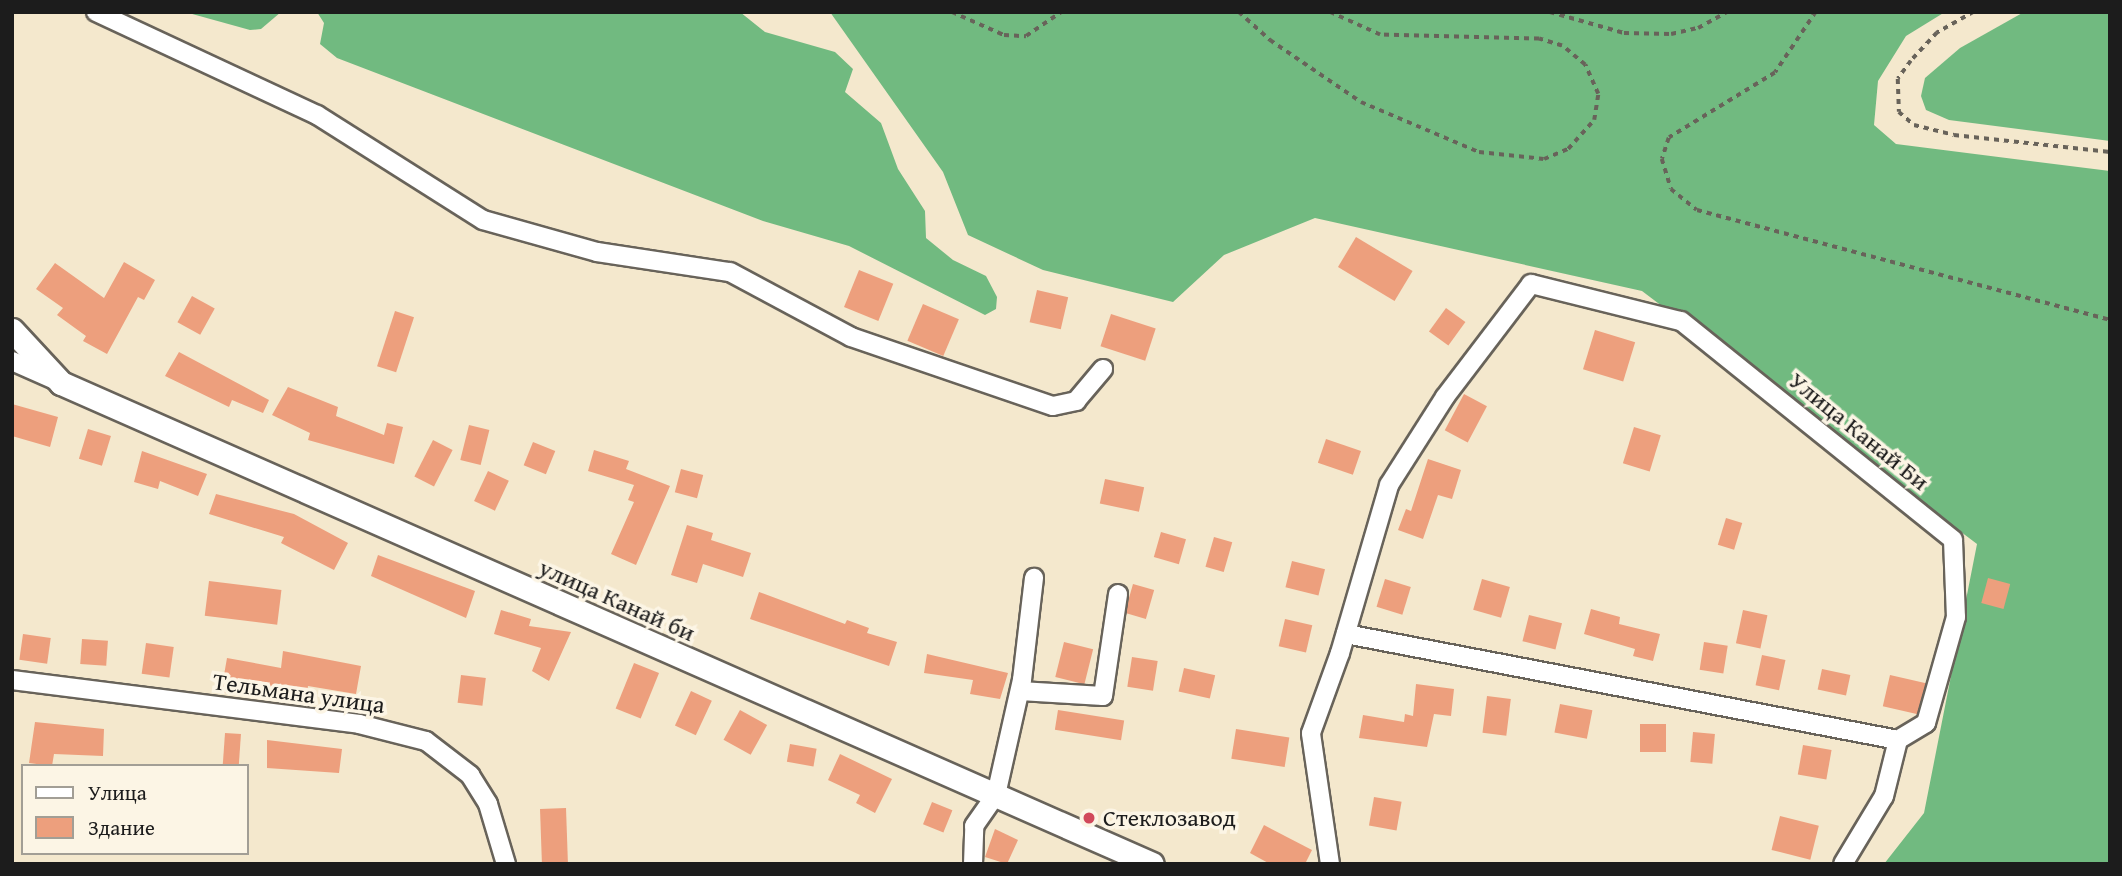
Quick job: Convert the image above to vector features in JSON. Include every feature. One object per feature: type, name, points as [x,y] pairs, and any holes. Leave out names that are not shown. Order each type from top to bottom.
[{"type":"main road","name":"улица Канай би","points":[[12,330],[61,383],[1152,864]]},
{"type":"street","points":[[96,12],[317,115],[484,220],[597,252],[730,272],[851,337],[1053,406],[1076,401],[1103,369]]},
{"type":"street","name":"Улица Канай Би","points":[[1346,634],[1389,485],[1445,397],[1531,285],[1681,321],[1953,540],[1956,617],[1926,723],[1898,740]]},
{"type":"street","name":"улица Канай би","points":[[12,361],[61,383]]},
{"type":"street","points":[[973,864],[974,826],[996,795],[1020,691],[1034,578]]},
{"type":"street","points":[[1020,691],[1104,696],[1118,594]]},
{"type":"street","points":[[1329,864],[1311,733],[1346,634],[1898,740],[1884,796],[1843,864]]},
{"type":"street","name":"Тельмана улица","points":[[12,680],[359,724],[426,741],[470,775],[488,804],[506,864]]},
{"type":"path","points":[[951,12],[1004,35],[1026,36],[1061,12]]},
{"type":"path","points":[[1239,12],[1270,40],[1361,102],[1479,152],[1544,159],[1568,149],[1594,120],[1598,94],[1585,65],[1562,46],[1539,39],[1380,35],[1329,12]]},
{"type":"path","points":[[1550,12],[1624,33],[1671,34],[1698,28],[1727,12]]},
{"type":"path","points":[[1816,12],[1775,73],[1669,138],[1662,159],[1671,189],[1697,210],[2110,320]]},
{"type":"path","points":[[1974,12],[1937,33],[1911,61],[1898,79],[1899,112],[1914,125],[1954,135],[2110,152]]},
{"type":"green space","points":[[185,12],[281,12],[261,29],[250,30]]},
{"type":"green space","points":[[317,12],[740,12],[765,32],[835,52],[853,69],[845,92],[881,123],[898,169],[925,211],[926,238],[953,260],[986,276],[997,297],[996,309],[985,315],[849,246],[763,221],[337,58],[320,44],[324,23]]},
{"type":"green space","points":[[830,12],[1945,12],[1906,36],[1878,81],[1874,125],[1896,144],[2110,171],[2110,864],[1884,864],[1924,813],[1977,544],[1642,291],[1315,218],[1224,255],[1173,302],[1043,270],[968,235],[943,172]]},
{"type":"green space","points":[[2024,12],[2110,12],[2110,141],[1949,120],[1926,110],[1921,96],[1925,78],[1960,48]]},
{"type":"building","points":[[1356,237],[1413,271],[1395,301],[1338,267]]},
{"type":"building","points":[[124,262],[155,280],[144,300],[138,297],[107,354],[83,341],[86,336],[57,315],[63,308],[36,289],[55,263],[104,298]]},
{"type":"building","points":[[859,270],[893,284],[878,321],[844,307]]},
{"type":"building","points":[[1037,290],[1068,297],[1061,329],[1030,322]]},
{"type":"building","points":[[192,296],[215,309],[200,335],[177,322]]},
{"type":"building","points":[[923,304],[959,319],[943,356],[907,341]]},
{"type":"building","points":[[1446,308],[1465,322],[1448,346],[1429,331]]},
{"type":"building","points":[[395,311],[414,317],[396,372],[377,366]]},
{"type":"building","points":[[1111,314],[1156,329],[1145,361],[1100,346]]},
{"type":"building","points":[[1595,330],[1635,342],[1623,381],[1583,369]]},
{"type":"building","points":[[179,352],[269,400],[263,413],[232,400],[229,407],[165,376]]},
{"type":"building","points":[[288,387],[338,407],[336,416],[384,435],[387,423],[403,427],[394,464],[308,440],[310,433],[272,415]]},
{"type":"building","points":[[1464,394],[1487,406],[1468,442],[1445,430]]},
{"type":"building","points":[[12,404],[58,417],[50,447],[12,436]]},
{"type":"building","points":[[469,425],[489,430],[481,465],[460,460]]},
{"type":"building","points":[[1634,427],[1661,435],[1650,472],[1623,463]]},
{"type":"building","points":[[88,429],[111,436],[102,466],[79,459]]},
{"type":"building","points":[[1326,439],[1361,451],[1353,475],[1318,463]]},
{"type":"building","points":[[433,440],[453,450],[434,487],[414,477]]},
{"type":"building","points":[[533,442],[555,451],[546,474],[524,465]]},
{"type":"building","points":[[594,450],[629,461],[626,469],[670,486],[636,565],[611,554],[634,502],[628,500],[634,485],[588,471]]},
{"type":"building","points":[[142,451],[207,474],[198,496],[160,481],[158,489],[134,482]]},
{"type":"building","points":[[1428,459],[1461,470],[1452,499],[1438,495],[1423,539],[1398,530],[1406,509],[1411,511]]},
{"type":"building","points":[[681,469],[703,475],[697,498],[675,492]]},
{"type":"building","points":[[488,471],[509,481],[495,511],[474,501]]},
{"type":"building","points":[[1105,479],[1144,487],[1139,512],[1100,503]]},
{"type":"building","points":[[216,494],[294,514],[348,543],[334,570],[281,543],[284,537],[209,514]]},
{"type":"building","points":[[1726,518],[1742,523],[1734,550],[1718,545]]},
{"type":"building","points":[[687,525],[713,533],[711,540],[751,553],[743,577],[703,564],[697,583],[671,575]]},
{"type":"building","points":[[1161,532],[1186,539],[1179,564],[1154,557]]},
{"type":"building","points":[[1214,537],[1232,542],[1224,572],[1205,567]]},
{"type":"building","points":[[378,555],[475,591],[466,618],[371,576]]},
{"type":"building","points":[[1292,561],[1325,569],[1318,595],[1285,587]]},
{"type":"building","points":[[1988,578],[2010,584],[2003,609],[1981,603]]},
{"type":"building","points":[[1385,579],[1411,587],[1402,615],[1377,607]]},
{"type":"building","points":[[1482,579],[1510,587],[1501,618],[1473,610]]},
{"type":"building","points":[[209,581],[281,590],[277,625],[205,616]]},
{"type":"building","points":[[1133,584],[1154,590],[1146,619],[1125,613]]},
{"type":"building","points":[[759,592],[845,624],[847,620],[869,628],[867,633],[897,642],[889,666],[750,619]]},
{"type":"building","points":[[1591,609],[1620,617],[1619,624],[1660,634],[1653,661],[1633,656],[1635,649],[1584,634]]},
{"type":"building","points":[[501,610],[531,619],[529,626],[571,632],[549,681],[532,671],[541,648],[494,634]]},
{"type":"building","points":[[1743,610],[1767,615],[1760,648],[1736,643]]},
{"type":"building","points":[[1529,615],[1562,623],[1555,649],[1522,641]]},
{"type":"building","points":[[1285,619],[1312,625],[1306,653],[1279,646]]},
{"type":"building","points":[[23,634],[51,638],[47,664],[19,660]]},
{"type":"building","points":[[82,639],[108,641],[106,666],[80,664]]},
{"type":"building","points":[[1064,642],[1093,649],[1084,684],[1055,677]]},
{"type":"building","points":[[1704,642],[1728,646],[1723,673],[1700,670]]},
{"type":"building","points":[[146,643],[174,647],[169,678],[142,674]]},
{"type":"building","points":[[283,651],[361,666],[356,694],[308,686],[307,692],[263,686],[261,699],[221,692],[227,658],[281,668]]},
{"type":"building","points":[[927,654],[1008,673],[1000,699],[970,694],[973,680],[924,673]]},
{"type":"building","points":[[1762,655],[1785,660],[1779,690],[1756,685]]},
{"type":"building","points":[[1132,657],[1158,661],[1153,691],[1127,687]]},
{"type":"building","points":[[634,663],[659,673],[641,719],[616,708]]},
{"type":"building","points":[[1184,668],[1215,675],[1210,699],[1179,691]]},
{"type":"building","points":[[1822,669],[1850,675],[1846,696],[1818,690]]},
{"type":"building","points":[[461,675],[486,678],[482,706],[458,703]]},
{"type":"building","points":[[1890,675],[1926,683],[1919,715],[1883,706]]},
{"type":"building","points":[[1416,684],[1454,689],[1451,716],[1434,714],[1427,747],[1359,738],[1363,715],[1404,722],[1405,714],[1413,716]]},
{"type":"building","points":[[691,691],[712,701],[696,735],[675,725]]},
{"type":"building","points":[[1487,696],[1511,699],[1506,736],[1482,733]]},
{"type":"building","points":[[1560,704],[1592,710],[1587,739],[1554,732]]},
{"type":"building","points":[[740,710],[767,725],[751,755],[724,740]]},
{"type":"building","points":[[1058,710],[1124,720],[1121,740],[1055,730]]},
{"type":"building","points":[[35,722],[104,729],[103,756],[54,754],[52,764],[29,763]]},
{"type":"building","points":[[1640,724],[1666,724],[1666,752],[1640,752]]},
{"type":"building","points":[[1236,729],[1289,737],[1285,767],[1231,759]]},
{"type":"building","points":[[1693,732],[1715,734],[1712,764],[1690,762]]},
{"type":"building","points":[[225,733],[241,734],[239,764],[223,764]]},
{"type":"building","points":[[267,740],[342,749],[339,773],[267,768]]},
{"type":"building","points":[[790,744],[817,749],[813,766],[787,762]]},
{"type":"building","points":[[1803,745],[1832,750],[1826,780],[1798,775]]},
{"type":"building","points":[[840,754],[892,779],[875,813],[856,803],[860,795],[828,780]]},
{"type":"building","points":[[1374,797],[1402,802],[1397,830],[1369,826]]},
{"type":"building","points":[[932,802],[952,810],[943,832],[923,824]]},
{"type":"building","points":[[566,808],[568,864],[542,864],[540,809]]},
{"type":"building","points":[[1780,816],[1819,826],[1810,860],[1772,850]]},
{"type":"building","points":[[1264,825],[1312,850],[1305,864],[1270,864],[1250,853]]},
{"type":"building","points":[[995,829],[1018,840],[1007,864],[985,857]]},
{"type":"place","name":"Стеклозавод","points":[[1089,818]]}]
